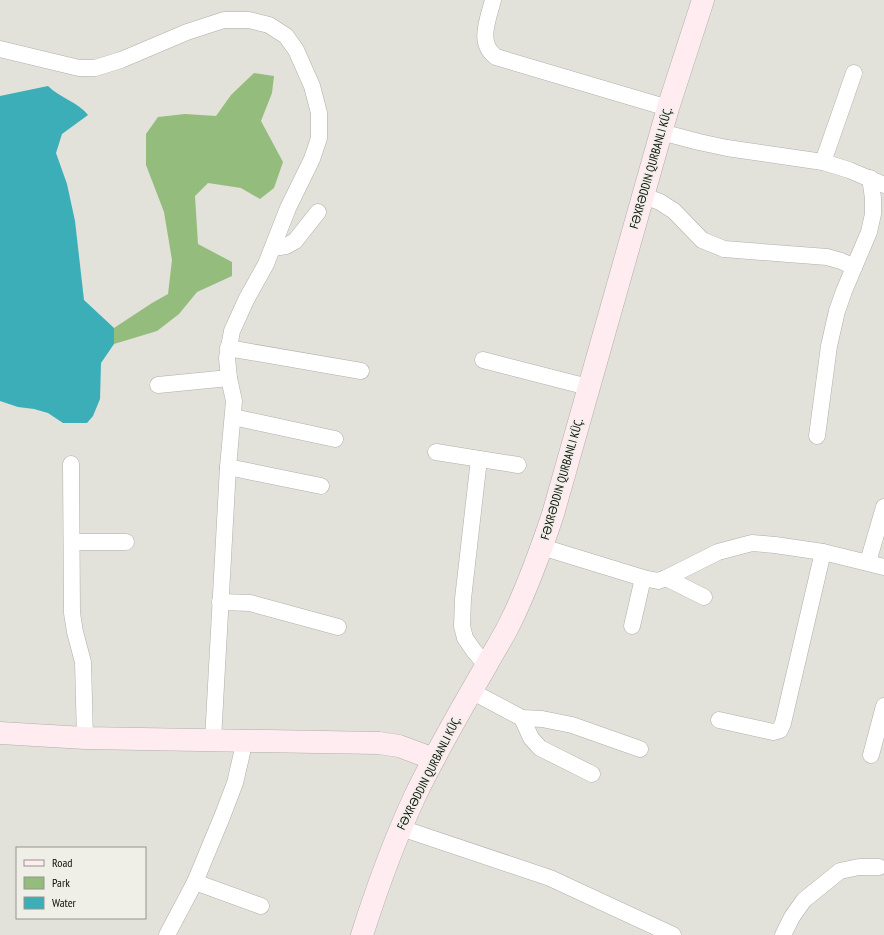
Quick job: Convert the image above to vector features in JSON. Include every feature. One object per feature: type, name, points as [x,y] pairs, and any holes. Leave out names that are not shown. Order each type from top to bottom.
[{"type":"street","points":[[494,0],[485,32],[486,45],[489,52],[496,57],[668,108]]},
{"type":"street","points":[[362,935],[401,828],[415,796],[471,691],[511,622],[530,580],[553,514],[661,132],[702,0]]},
{"type":"street","points":[[0,50],[79,68],[95,68],[121,60],[187,32],[224,20],[249,20],[269,26],[286,36],[296,50],[312,86],[319,113],[319,138],[312,159],[288,208],[266,264],[240,312],[232,331],[228,348],[227,358],[229,378],[234,401],[228,467],[213,740]]},
{"type":"street","points":[[823,162],[854,74]]},
{"type":"street","points":[[661,132],[727,148],[823,162],[877,181],[873,198],[873,214],[869,232],[844,291],[836,318],[830,346],[817,436]]},
{"type":"street","points":[[644,196],[660,202],[674,211],[702,240],[713,246],[724,249],[827,257],[854,267]]},
{"type":"street","points":[[273,248],[286,246],[295,241],[318,212]]},
{"type":"street","points":[[228,348],[361,371]]},
{"type":"street","points":[[483,360],[588,387]]},
{"type":"street","points":[[158,385],[229,378]]},
{"type":"street","points":[[233,417],[335,439]]},
{"type":"street","points":[[436,452],[518,465]]},
{"type":"street","points":[[479,459],[463,599],[462,626],[465,638],[486,665]]},
{"type":"street","points":[[71,464],[72,613],[75,632],[83,662],[85,738]]},
{"type":"street","points":[[228,467],[321,486]]},
{"type":"street","points":[[868,562],[884,506]]},
{"type":"street","points":[[72,542],[126,542]]},
{"type":"street","points":[[542,546],[643,578],[658,581],[718,552],[752,543],[823,552],[884,566]]},
{"type":"street","points":[[718,720],[773,732],[780,730],[783,723],[823,552]]},
{"type":"street","points":[[632,626],[643,578]]},
{"type":"street","points":[[666,578],[704,597]]},
{"type":"street","points":[[220,602],[250,603],[338,627]]},
{"type":"street","points":[[471,691],[522,718],[542,719],[572,725],[640,749]]},
{"type":"street","points":[[872,755],[884,706]]},
{"type":"street","points":[[522,718],[531,738],[540,748],[592,774]]},
{"type":"street","points":[[0,734],[85,738],[379,743],[399,746],[434,759]]},
{"type":"street","points":[[167,935],[195,882],[235,783],[245,740]]},
{"type":"street","points":[[401,828],[550,878],[673,935]]},
{"type":"street","points":[[783,935],[792,917],[804,900],[840,871],[859,867],[879,867]]},
{"type":"street","points":[[195,882],[261,906]]},
{"type":"green space","points":[[254,73],[274,76],[272,93],[261,121],[283,162],[274,188],[260,199],[241,188],[208,183],[195,196],[198,244],[232,262],[232,276],[197,292],[179,314],[157,331],[114,344],[114,328],[168,294],[172,260],[164,212],[146,165],[146,134],[158,117],[185,114],[216,116],[231,95]]},
{"type":"water","points":[[48,86],[88,115],[62,134],[56,153],[67,184],[75,221],[84,300],[114,328],[114,344],[101,363],[100,399],[93,416],[87,423],[63,423],[48,413],[18,407],[0,401],[0,96]]}]
